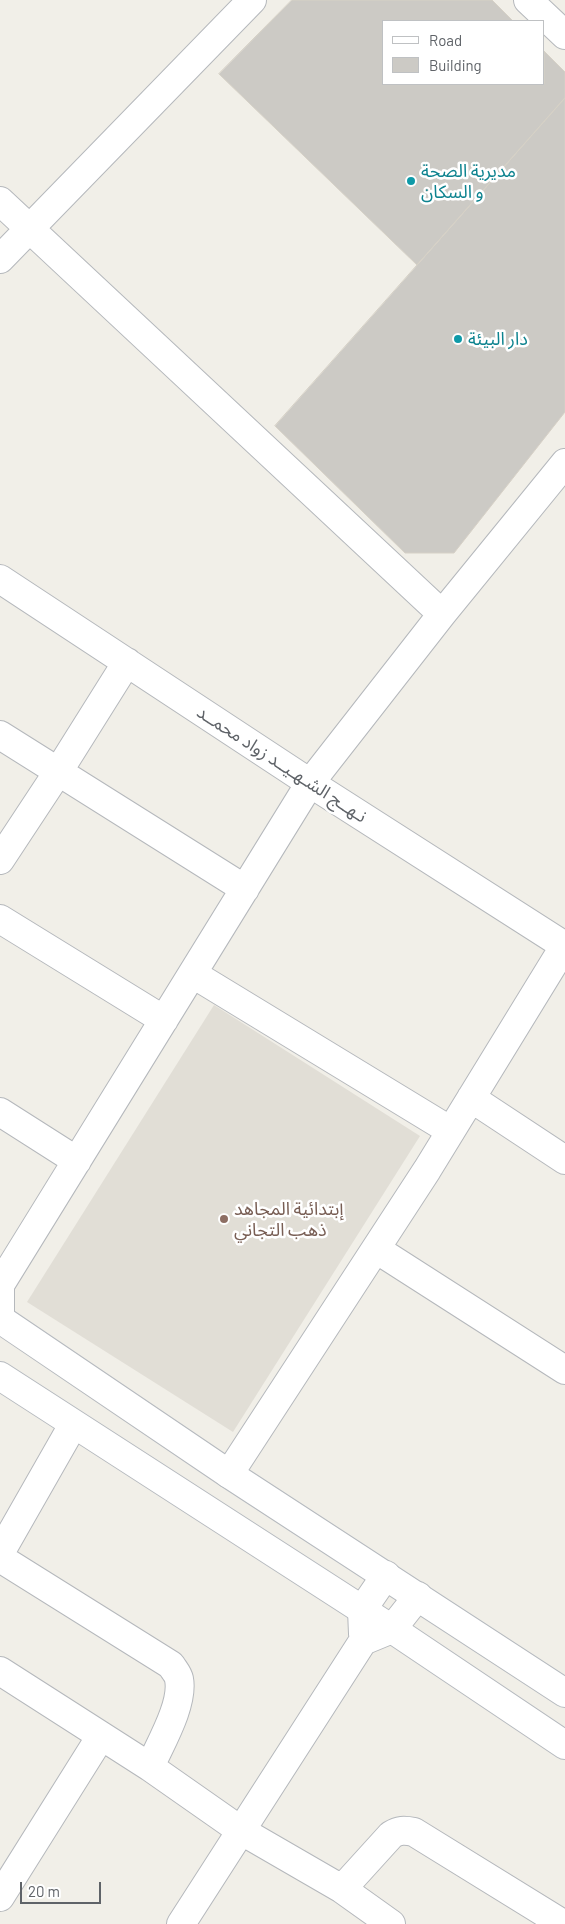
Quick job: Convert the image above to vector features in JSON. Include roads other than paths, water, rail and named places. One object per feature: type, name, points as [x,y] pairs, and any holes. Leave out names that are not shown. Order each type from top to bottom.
[{"type":"street","points":[[0,259],[252,0]]},
{"type":"street","points":[[528,0],[565,35]]},
{"type":"street","points":[[0,201],[442,614]]},
{"type":"street","points":[[0,1315],[0,1285],[310,783],[442,614],[565,463]]},
{"type":"street","name":"نـهــج الشـهـيــد زواد محمــد","points":[[0,579],[310,783],[565,946]]},
{"type":"street","points":[[0,860],[127,662]]},
{"type":"street","points":[[0,735],[245,889]]},
{"type":"street","points":[[0,919],[164,1020]]},
{"type":"street","points":[[229,1474],[376,1249],[565,946]]},
{"type":"street","points":[[193,974],[451,1131]]},
{"type":"street","points":[[471,1098],[565,1160]]},
{"type":"street","points":[[0,1112],[77,1161]]},
{"type":"street","points":[[376,1249],[565,1370]]},
{"type":"street","points":[[0,1320],[229,1474],[565,1693]]},
{"type":"street","points":[[0,1376],[73,1425],[392,1628],[565,1745]]},
{"type":"street","points":[[0,1553],[73,1425]]},
{"type":"street","points":[[0,1558],[171,1665],[178,1677],[180,1689],[177,1705],[150,1767]]},
{"type":"street","points":[[363,1641],[362,1610],[386,1575]]},
{"type":"street","points":[[181,1924],[363,1641],[392,1628],[418,1596]]},
{"type":"street","points":[[0,1670],[150,1767],[240,1830],[342,1889],[384,1922]]},
{"type":"street","points":[[0,1897],[102,1736]]},
{"type":"street","points":[[342,1889],[390,1835],[399,1830],[414,1832],[563,1924]]},
{"type":"place","name":"مديرية الصحة و السكان","points":[[411,181]]},
{"type":"place","name":"دار البيئة","points":[[458,339]]},
{"type":"place","name":"إبتدائية المجاهد ذهب التجاني","points":[[224,1219]]}]
